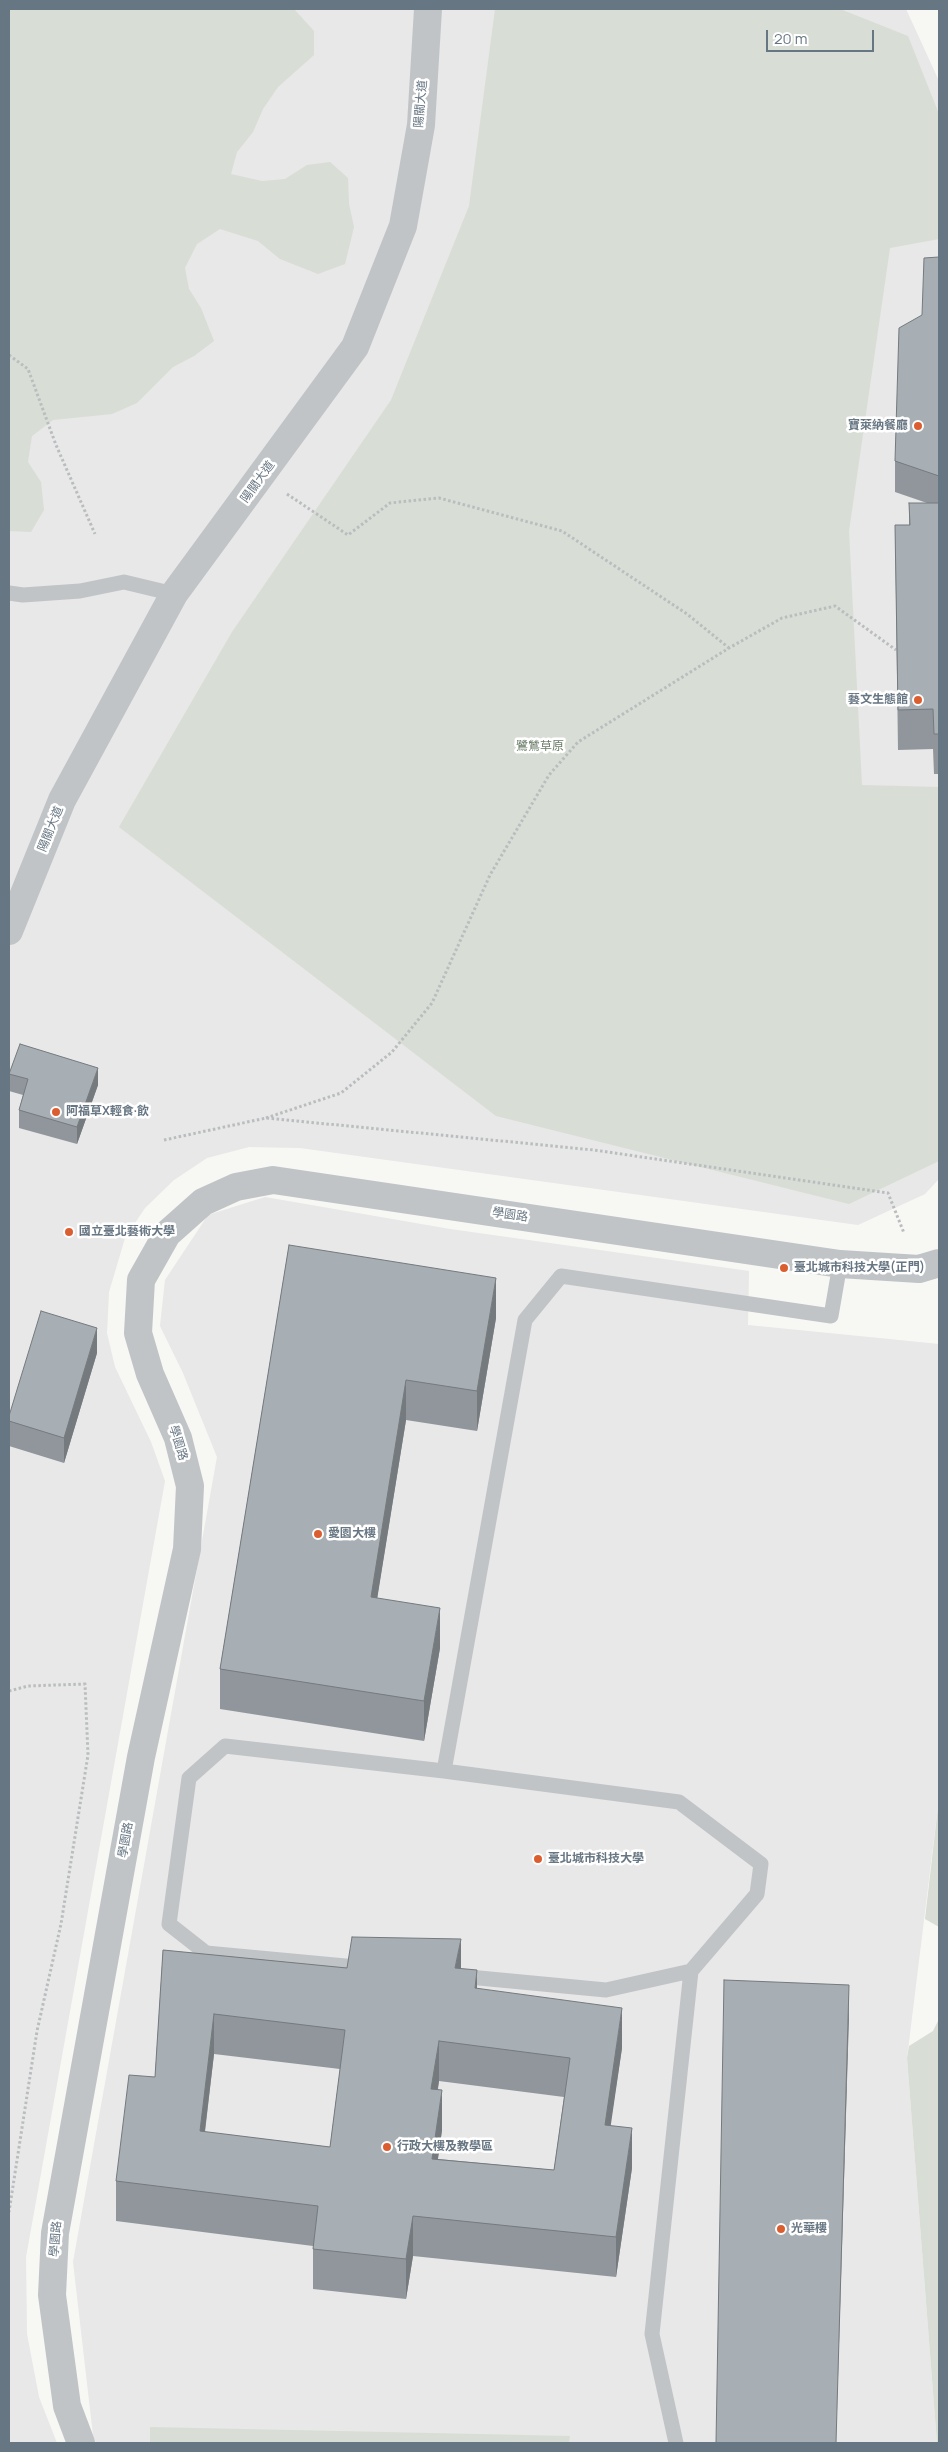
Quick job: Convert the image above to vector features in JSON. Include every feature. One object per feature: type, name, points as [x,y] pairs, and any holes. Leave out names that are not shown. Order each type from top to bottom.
[{"type":"street","name":"陽關大道","points":[[9,931],[62,800],[174,594],[355,347],[403,226],[421,125],[428,9]]},
{"type":"street","name":"學園路","points":[[81,2443],[67,2406],[52,2295],[55,2233],[141,1757],[187,1549],[190,1486],[178,1438],[150,1374],[138,1333],[141,1280],[167,1234],[203,1202],[236,1188],[273,1180],[840,1264],[918,1268],[939,1264]]},
{"type":"lane","points":[[9,593],[23,595],[80,590],[124,582],[174,594]]},
{"type":"lane","points":[[444,1771],[525,1320],[561,1276],[831,1316],[840,1264]]},
{"type":"lane","points":[[382,1969],[206,1953],[169,1924],[189,1778],[225,1746],[444,1771],[679,1802],[762,1864],[757,1894],[691,1971],[652,2334],[676,2443]]},
{"type":"lane","points":[[440,1975],[606,1990],[691,1971]]},
{"type":"path","points":[[9,355],[28,369],[56,445],[95,534]]},
{"type":"path","points":[[261,477],[348,535],[390,503],[438,498],[562,531],[687,614],[729,648]]},
{"type":"path","points":[[164,1140],[266,1118],[341,1093],[392,1052],[432,1003],[490,875],[549,776],[578,742],[729,648],[782,618],[834,606],[896,650]]},
{"type":"path","points":[[266,1118],[594,1150],[888,1193],[904,1233]]},
{"type":"path","points":[[9,1691],[28,1686],[85,1684],[88,1755],[61,1924],[37,2031],[9,2212]]},
{"type":"shaded area","name":"國立臺北藝術大學","points":[[9,9],[906,9],[939,81],[939,1179],[925,1194],[858,1225],[300,1148],[249,1147],[207,1158],[174,1180],[145,1208],[125,1238],[109,1292],[107,1333],[115,1367],[151,1442],[165,1481],[26,2257],[27,2334],[39,2397],[57,2443],[9,2443]]},
{"type":"shaded area","name":"臺北城市科技大學","points":[[265,1197],[450,1229],[749,1271],[748,1325],[939,1344],[939,1798],[907,2058],[937,2443],[96,2443],[93,2435],[73,2262],[217,1457],[183,1373],[160,1326],[165,1280],[208,1215]]},
{"type":"green space","points":[[9,9],[294,9],[314,31],[314,55],[278,87],[263,109],[253,132],[237,152],[231,174],[262,181],[285,179],[307,165],[330,162],[348,178],[349,204],[354,227],[345,264],[318,274],[280,259],[258,241],[220,229],[197,244],[185,268],[189,289],[201,308],[214,341],[194,356],[173,367],[137,403],[112,414],[53,420],[32,436],[28,462],[41,482],[44,510],[31,532],[9,531]]},
{"type":"green space","name":"鷺鷥草原","points":[[495,9],[840,9],[908,36],[939,114],[939,239],[890,248],[849,531],[862,785],[939,787],[939,1161],[849,1204],[496,1116],[119,827],[232,632],[391,400],[469,206]]},
{"type":"green space","points":[[939,1798],[939,1927],[925,1919]]},
{"type":"green space","points":[[939,2019],[939,2443],[937,2443],[907,2058],[909,2046],[933,2031]]},
{"type":"green space","points":[[150,2427],[570,2436],[569,2443],[150,2443]]},
{"type":"building","name":"寶萊納餐廳","points":[[939,257],[939,476],[895,461],[899,328],[922,315],[924,258]]},
{"type":"building","name":"藝文生態館","points":[[909,503],[939,503],[939,734],[934,734],[933,709],[898,710],[895,525],[910,525]]},
{"type":"building","name":"阿福草X輕食·飲","points":[[20,1044],[98,1068],[77,1127],[19,1110],[28,1079],[9,1074]]},
{"type":"building","name":"愛園大樓","points":[[289,1245],[496,1278],[477,1391],[406,1380],[371,1597],[440,1608],[424,1701],[220,1669]]},
{"type":"building","points":[[41,1311],[97,1328],[64,1438],[9,1421]]},
{"type":"building","name":"行政大樓及教學區","points":[[352,1937],[461,1939],[455,1968],[477,1970],[475,1988],[622,2008],[605,2125],[632,2128],[616,2237],[413,2216],[406,2259],[313,2249],[318,2206],[116,2181],[129,2075],[155,2077],[163,1950],[347,1968]],"holes":[[[214,2014],[345,2030],[330,2147],[200,2131]],[[439,2041],[570,2058],[554,2170],[432,2159],[442,2090],[431,2089]]]},
{"type":"building","name":"光華樓","points":[[724,1980],[849,1985],[836,2443],[716,2443]]},
{"type":"place","name":"寶萊納餐廳","points":[[918,426]]},
{"type":"place","name":"藝文生態館","points":[[918,700]]},
{"type":"place","name":"阿福草X輕食·飲","points":[[56,1112]]},
{"type":"place","name":"國立臺北藝術大學","points":[[69,1232]]},
{"type":"place","name":"臺北城市科技大學(正門)","points":[[784,1268]]},
{"type":"place","name":"愛園大樓","points":[[318,1534]]},
{"type":"place","name":"臺北城市科技大學","points":[[538,1859]]},
{"type":"place","name":"行政大樓及教學區","points":[[387,2147]]},
{"type":"place","name":"光華樓","points":[[781,2229]]}]
